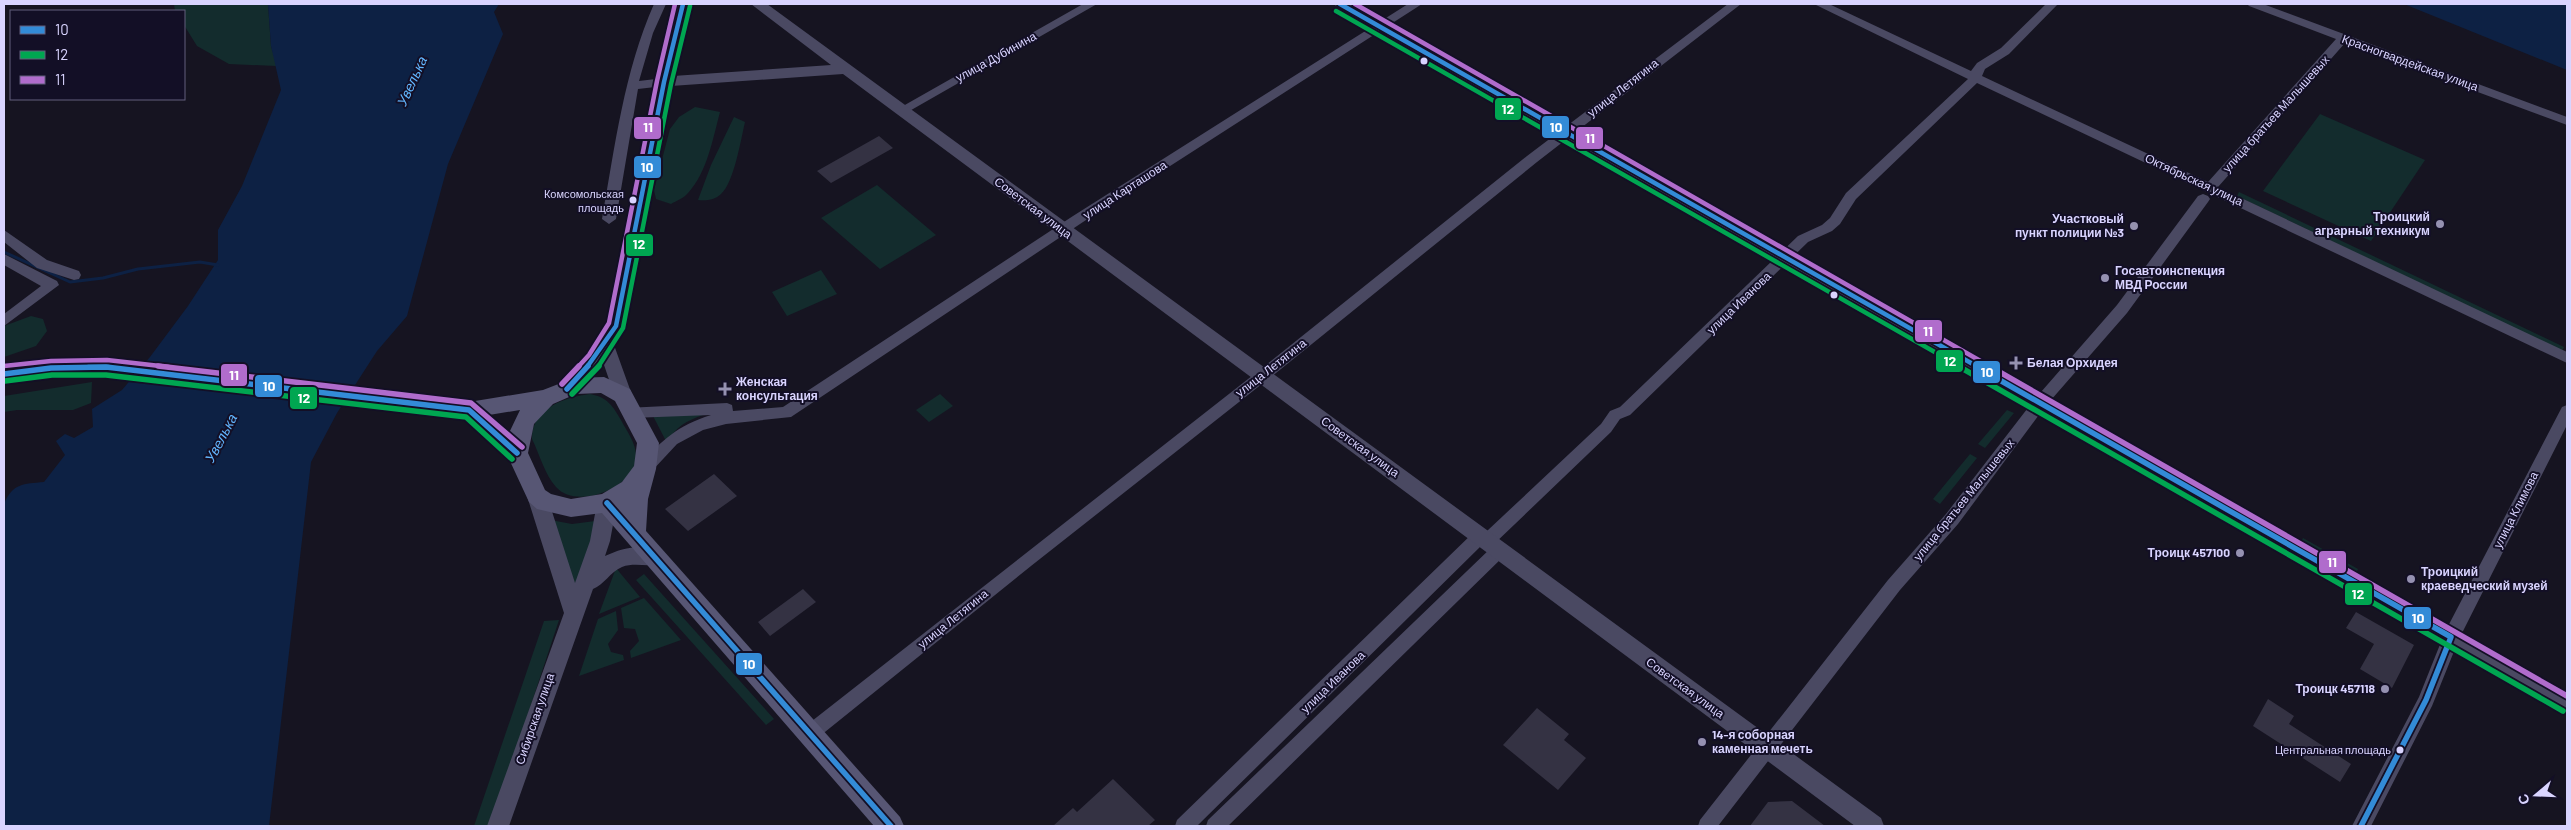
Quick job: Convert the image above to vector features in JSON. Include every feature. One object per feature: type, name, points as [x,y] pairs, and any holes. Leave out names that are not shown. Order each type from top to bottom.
[{"type":"main road","points":[[4,374],[68,367],[126,369],[362,399],[469,410],[546,398],[567,389],[597,384],[610,387],[627,403],[648,443],[648,456],[637,499],[634,536]]},
{"type":"main road","points":[[517,453],[518,442],[525,420],[546,398]]},
{"type":"main road","points":[[469,410],[517,453],[537,496],[545,502],[571,508],[607,503],[630,488],[645,469]]},
{"type":"main road","points":[[607,503],[890,826]]},
{"type":"street","points":[[609,219],[632,86],[647,33],[660,4]]},
{"type":"street","points":[[567,389],[588,370],[606,346],[616,326],[664,82],[683,4]]},
{"type":"street","name":"Советская улица","points":[[758,4],[1873,826]]},
{"type":"street","name":"улица Дубинина","points":[[902,110],[1091,4]]},
{"type":"street","points":[[1340,4],[2567,704]]},
{"type":"street","name":"улица Карташова","points":[[790,410],[1064,230],[1416,4]]},
{"type":"street","name":"улица Летягина","points":[[809,734],[1263,375],[1566,132],[1735,4]]},
{"type":"street","name":"Октябрьская улица","points":[[1820,4],[1976,78],[2207,193],[2567,358]]},
{"type":"street","name":"улица Иванова","points":[[1184,826],[1489,542],[1606,428],[1615,415],[1625,411],[1802,239],[1827,228],[1835,221],[1851,196],[1976,78],[1976,72],[1981,66],[2005,51],[2052,4]]},
{"type":"street","name":"Красногвардейская улица","points":[[2253,4],[2342,39],[2567,121]]},
{"type":"street","name":"улица братьев Малышевых","points":[[1707,826],[1894,585],[1952,519],[2039,404],[2122,309],[2207,193],[2342,39]]},
{"type":"street","points":[[632,86],[846,69]]},
{"type":"street","points":[[4,235],[42,264],[74,275]]},
{"type":"street","points":[[4,259],[52,285],[4,321]]},
{"type":"street","points":[[606,346],[627,403],[790,410]]},
{"type":"street","points":[[645,469],[670,441],[704,422],[790,410]]},
{"type":"street","name":"улица Климова","points":[[2361,826],[2426,700],[2451,637],[2567,411]]},
{"type":"street","points":[[537,496],[573,611]]},
{"type":"street","name":"Сибирская улица","points":[[498,826],[573,611],[600,541],[607,503]]},
{"type":"street","name":"улица Иванова","points":[[1215,826],[1489,542]]},
{"type":"street","name":"Сибирская улица","points":[[582,591],[605,564],[630,555],[655,557]]},
{"type":"green space","points":[[174,4],[268,4],[271,46],[277,66],[229,64],[197,46],[185,27],[185,10],[175,10]]},
{"type":"green space","points":[[695,107],[720,112],[705,165],[695,185],[684,196],[671,204],[656,199],[654,190],[670,129],[679,117]]},
{"type":"green space","points":[[2320,114],[2425,160],[2371,241],[2263,191]]},
{"type":"green space","points":[[734,117],[745,122],[730,180],[726,188],[716,198],[698,200],[711,165]]},
{"type":"green space","points":[[877,185],[936,235],[880,269],[821,218]]},
{"type":"green space","points":[[2239,192],[2564,347],[2562,351],[2237,196]]},
{"type":"green space","points":[[821,270],[837,294],[787,316],[772,292]]},
{"type":"green space","points":[[1892,306],[1942,334],[1940,337],[1890,309]]},
{"type":"green space","points":[[31,316],[43,319],[47,331],[36,346],[4,357],[4,326]]},
{"type":"green space","points":[[92,382],[91,403],[73,410],[17,410],[4,412],[4,396]]},
{"type":"green space","points":[[590,394],[601,397],[612,406],[630,437],[636,455],[634,467],[617,486],[591,496],[578,497],[566,494],[552,482],[532,439],[533,428],[537,419],[552,406],[561,401]]},
{"type":"green space","points":[[940,394],[953,406],[929,422],[916,410]]},
{"type":"green space","points":[[2007,410],[2014,413],[1985,448],[1978,444]]},
{"type":"green space","points":[[652,414],[703,415],[682,425],[667,443]]},
{"type":"green space","points":[[1970,454],[1977,458],[1940,504],[1933,499]]},
{"type":"green space","points":[[545,519],[572,524],[603,520],[578,591]]},
{"type":"green space","points":[[2303,538],[2358,569],[2355,575],[2300,544]]},
{"type":"green space","points":[[616,568],[640,597],[599,614]]},
{"type":"green space","points":[[644,574],[774,719],[766,725],[636,580]]},
{"type":"green space","points":[[644,598],[681,640],[631,658],[630,651],[639,641],[635,629],[624,628],[621,608]]},
{"type":"green space","points":[[616,611],[618,630],[608,644],[611,652],[623,655],[624,660],[579,676],[598,619]]},
{"type":"green space","points":[[559,620],[491,826],[474,826],[544,621]]},
{"type":"water","name":"Увелька","points":[[268,4],[499,4],[494,12],[503,34],[448,164],[407,316],[377,351],[337,413],[311,462],[269,826],[4,826],[4,504],[15,488],[30,483],[44,482],[65,455],[56,441],[65,434],[74,438],[93,427],[92,409],[122,390],[150,357],[188,306],[218,260],[218,230],[242,186],[281,90],[271,46]]},
{"type":"water","points":[[2404,4],[2567,4],[2567,70]]},
{"type":"pier","points":[[143,362],[357,387],[344,406],[127,381]]},
{"type":"building","points":[[879,136],[893,148],[831,183],[817,171]]},
{"type":"building","points":[[714,474],[737,496],[688,531],[665,509]]},
{"type":"building","points":[[803,589],[816,602],[770,636],[758,622]]},
{"type":"building","points":[[2356,612],[2414,645],[2392,688],[2360,669],[2374,644],[2346,628]]},
{"type":"building","points":[[2268,699],[2294,716],[2289,724],[2351,764],[2340,782],[2253,726]]},
{"type":"building","points":[[1537,708],[1569,734],[1564,740],[1586,758],[1558,790],[1503,745]]},
{"type":"building","points":[[1113,779],[1155,820],[1148,826],[1053,826],[1073,808],[1077,812]]},
{"type":"building","points":[[1792,801],[1825,826],[1750,826],[1768,802]]},
{"type":"waterway","points":[[4,252],[70,282],[103,278],[138,269],[200,262],[218,265]]},
{"type":"transit line","name":"11","points":[[562,384],[589,355],[609,323],[657,81],[675,4]]},
{"type":"transit line","name":"10","points":[[567,389],[594,360],[616,326],[664,82],[683,4]]},
{"type":"transit line","name":"10","points":[[1340,4],[2451,637],[2426,700],[2361,826]]},
{"type":"transit line","name":"11","points":[[1355,4],[2567,696]]},
{"type":"transit line","name":"12","points":[[572,394],[601,364],[623,328],[671,84],[690,6]]},
{"type":"transit line","name":"12","points":[[1336,11],[2563,711]]},
{"type":"transit line","name":"11","points":[[4,366],[51,361],[107,360],[471,403],[522,447]]},
{"type":"transit line","name":"10","points":[[4,374],[51,368],[106,367],[469,410],[517,453]]},
{"type":"transit line","name":"12","points":[[5,381],[52,375],[106,375],[466,417],[512,459]]},
{"type":"transit line","name":"10","points":[[607,503],[891,826]]},
{"type":"place","name":"Комсомольская площадь","points":[[633,200]]},
{"type":"place","name":"Троицкий аграрный техникум","points":[[2440,224]]},
{"type":"place","name":"Участковый пункт полиции №3","points":[[2134,226]]},
{"type":"place","name":"Госавтоинспекция МВД России","points":[[2105,278]]},
{"type":"place","name":"Белая Орхидея","points":[[2016,363]]},
{"type":"place","name":"Женская консультация","points":[[725,389]]},
{"type":"place","name":"Троицк 457100","points":[[2240,553]]},
{"type":"place","name":"Троицкий краеведческий музей","points":[[2411,579]]},
{"type":"place","name":"Троицк 457118","points":[[2385,689]]},
{"type":"place","name":"14-я соборная каменная мечеть","points":[[1702,742]]},
{"type":"place","name":"Центральная площадь","points":[[2400,750]]}]
